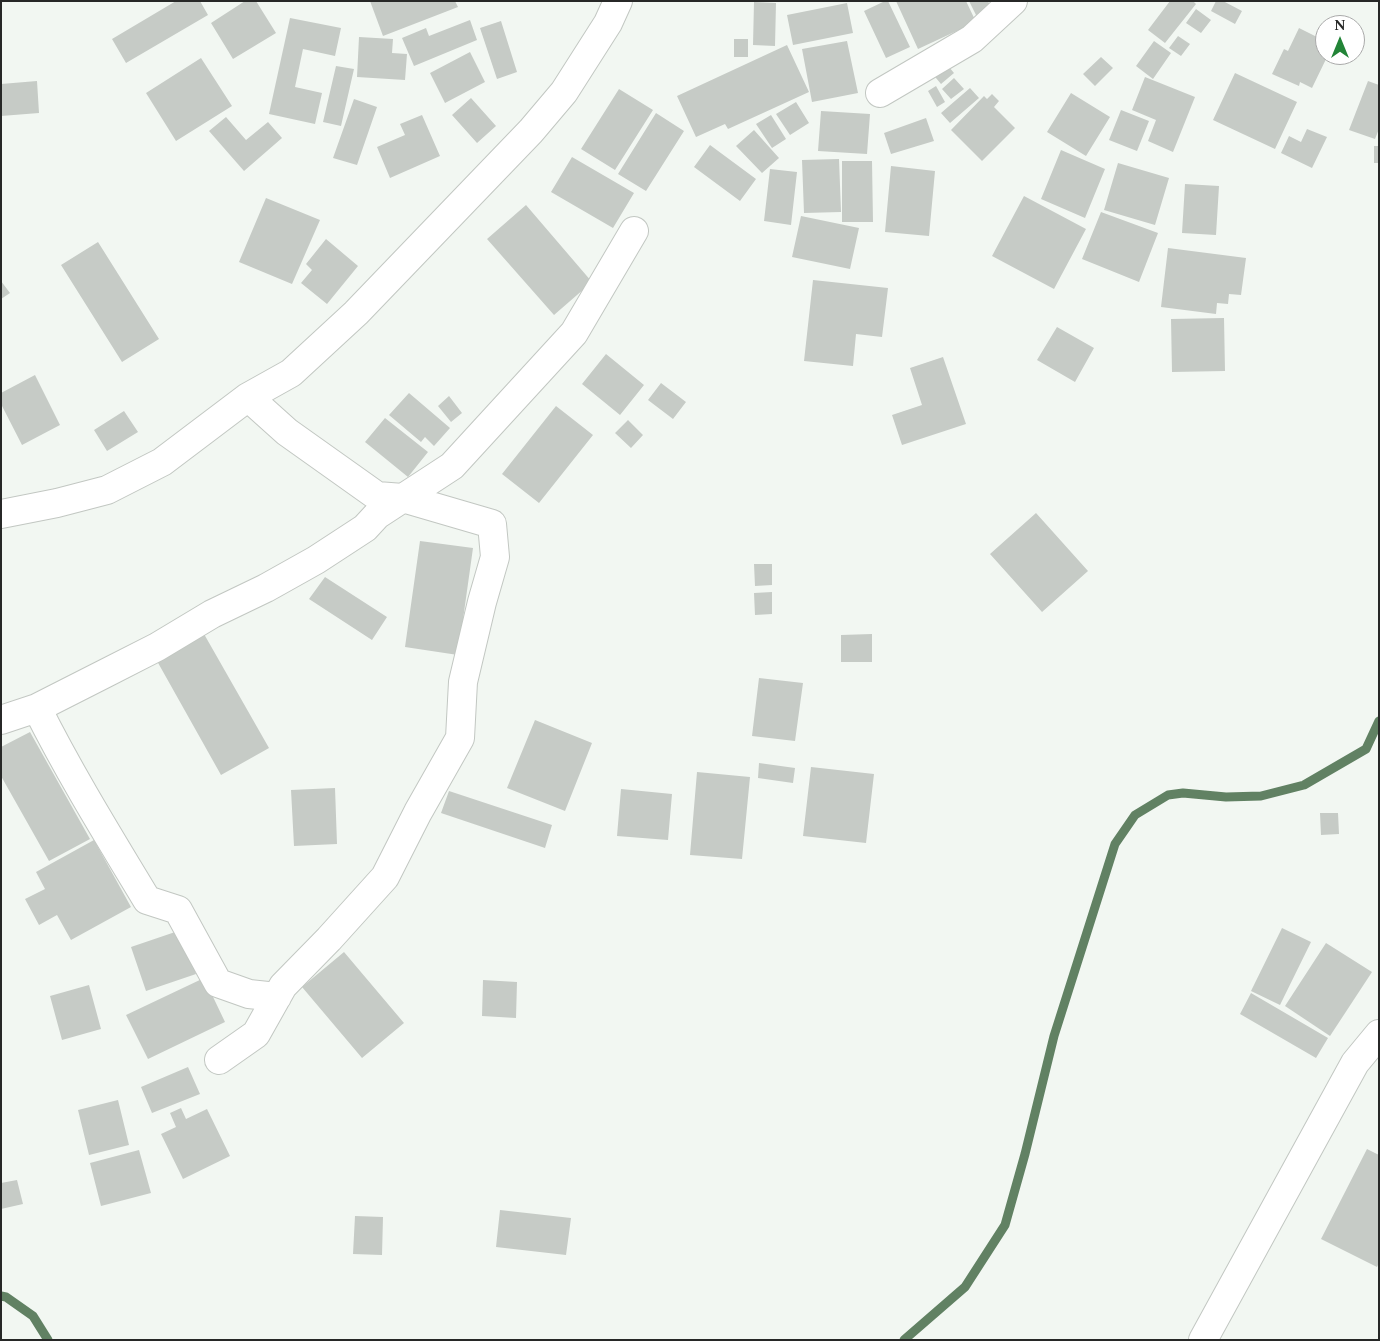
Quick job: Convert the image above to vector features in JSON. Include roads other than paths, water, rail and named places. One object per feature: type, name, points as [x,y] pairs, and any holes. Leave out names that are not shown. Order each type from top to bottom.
[{"type":"street","points":[[1,514],[57,503],[107,490],[162,462],[248,397],[291,373],[356,314],[531,131],[564,92],[608,23],[618,1]]},
{"type":"street","points":[[880,93],[972,39],[1013,1]]},
{"type":"street","points":[[1,720],[37,708],[157,647],[212,614],[266,588],[316,560],[365,528],[378,515],[452,466],[574,333],[634,231]]},
{"type":"street","points":[[219,1060],[256,1034],[284,986],[385,877],[418,812],[460,738],[463,682],[495,557],[492,524],[403,498],[376,496],[287,432],[248,397]]},
{"type":"street","points":[[37,708],[52,739],[100,824],[147,900],[178,910],[218,983],[249,994],[277,996]]},
{"type":"street","points":[[1203,1340],[1356,1063],[1379,1034]]},
{"type":"waterway","points":[[904,1340],[965,1287],[1005,1225],[1025,1154],[1054,1036],[1115,844],[1135,815],[1168,795],[1183,793],[1226,797],[1261,796],[1304,785],[1366,749],[1379,721]]},
{"type":"waterway","points":[[1,1296],[6,1297],[33,1316],[48,1340]]}]
